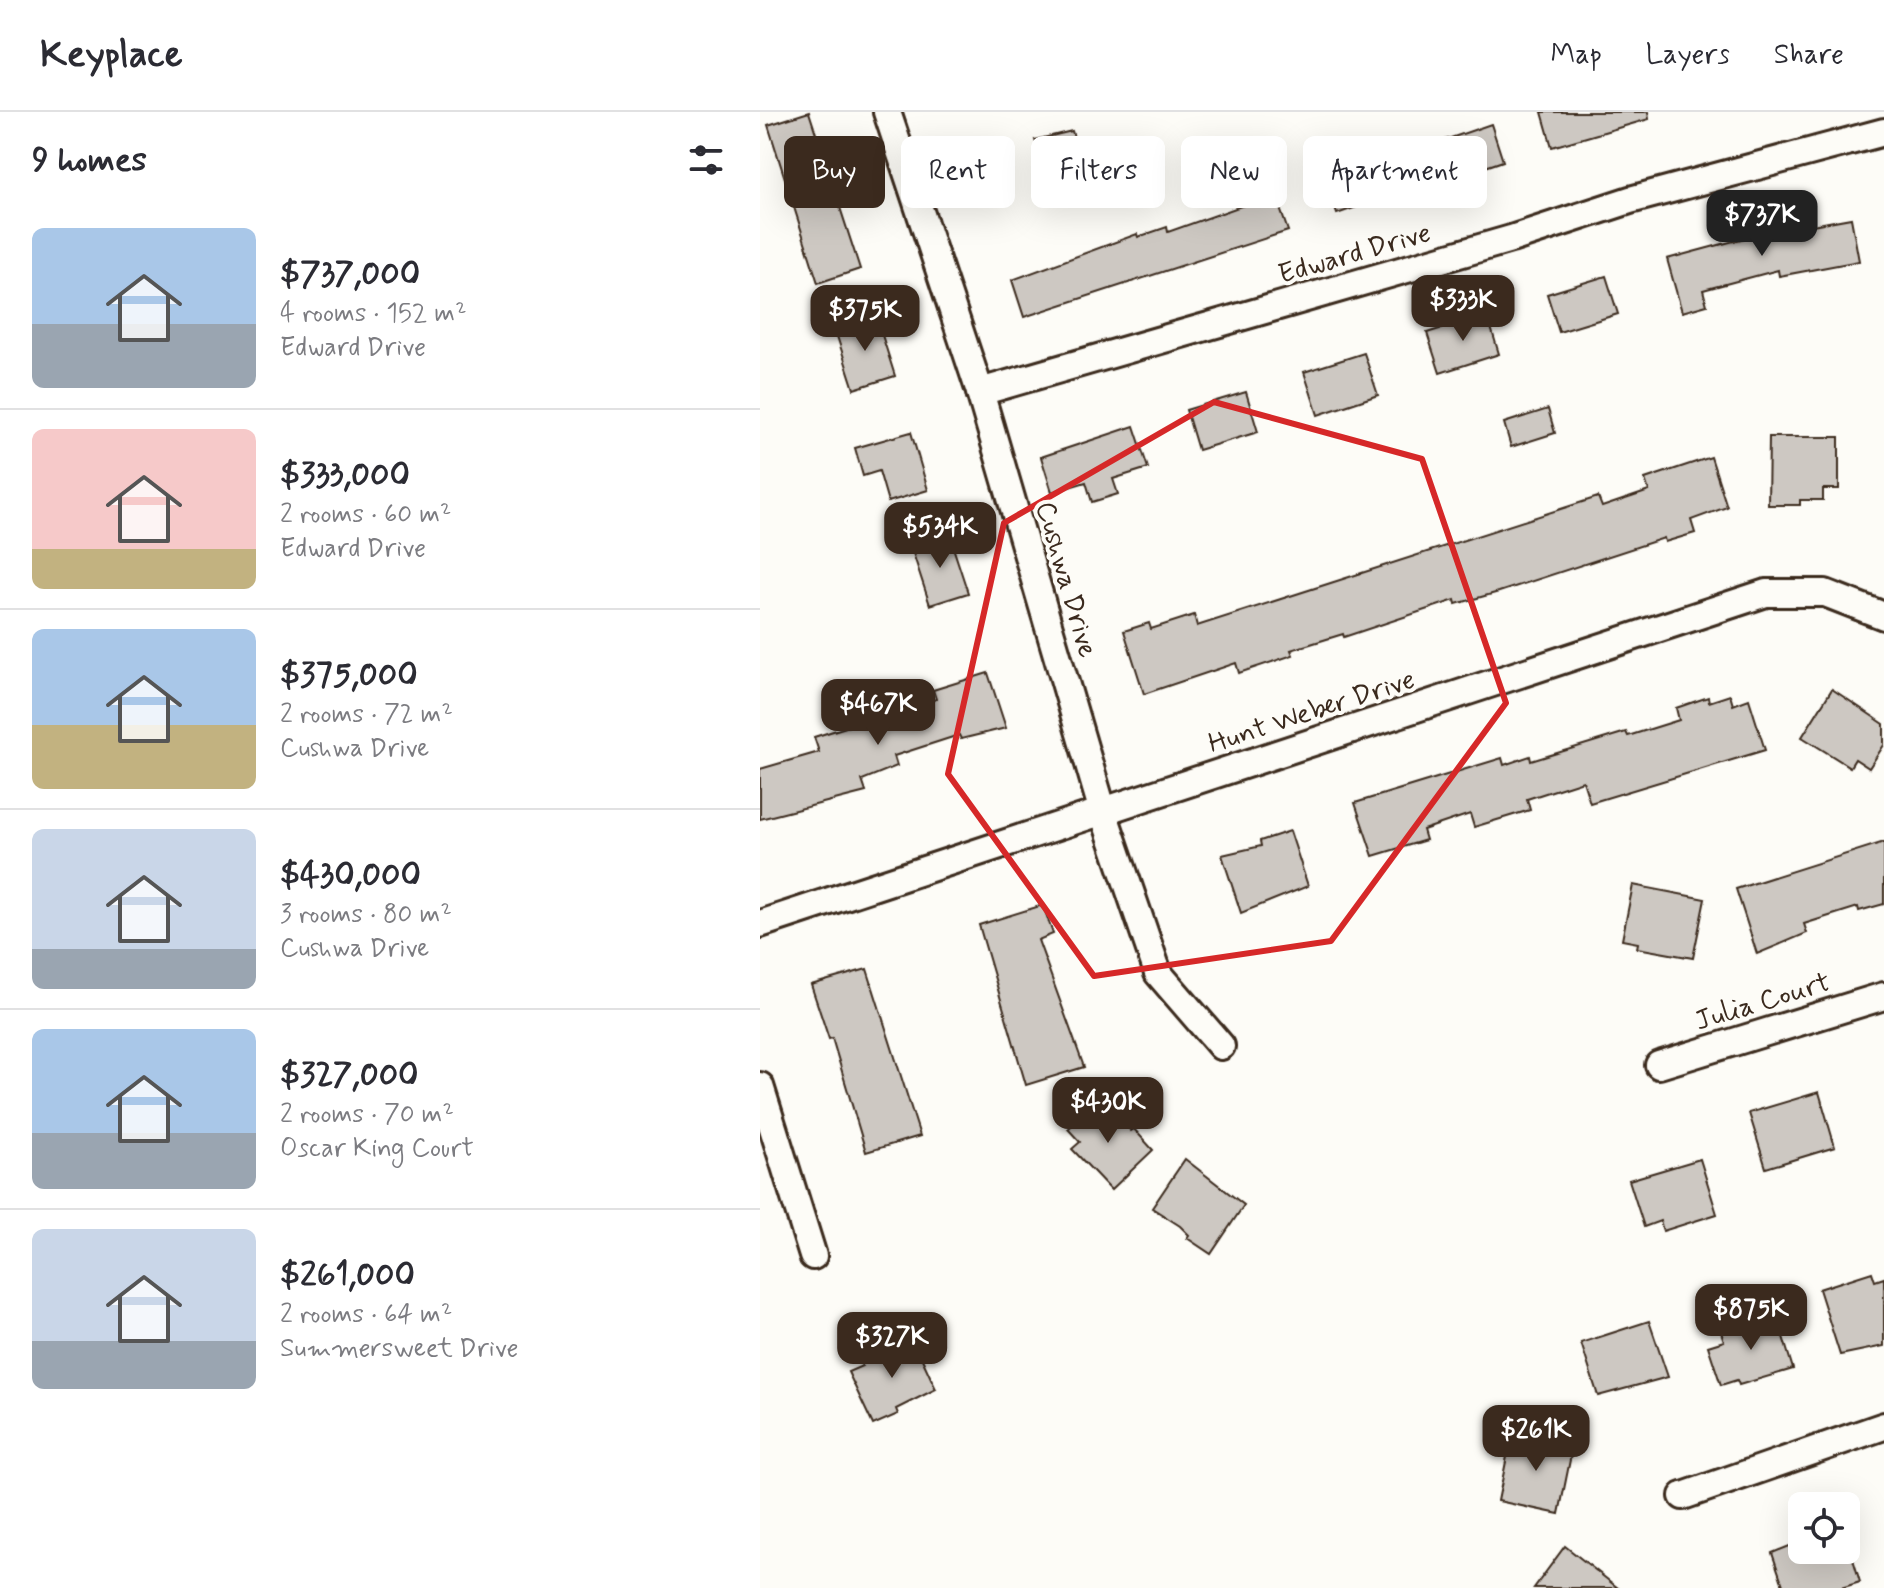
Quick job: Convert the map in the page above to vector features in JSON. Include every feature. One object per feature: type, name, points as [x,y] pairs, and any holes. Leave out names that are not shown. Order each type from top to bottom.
[{"type":"street","name":"Cushwa Drive","points":[[887,112],[980,392],[1103,812],[1158,973],[1221,1046]]},
{"type":"street","name":"Edward Drive","points":[[980,392],[1497,244],[1630,200],[1884,132]]},
{"type":"street","name":"Hunt Weber Drive","points":[[760,924],[1766,593],[1825,593],[1884,616]]},
{"type":"street","name":"Julia Court","points":[[1659,1065],[1884,996]]},
{"type":"street","points":[[760,1086],[813,1256]]},
{"type":"street","points":[[1683,1496],[1884,1426]]},
{"type":"highlighted area","points":[[1214,402],[1422,459],[1506,703],[1331,941],[1094,976],[948,774],[1004,523]]},
{"type":"building","points":[[809,112],[817,136],[784,136],[784,176],[768,125]]},
{"type":"building","points":[[1542,112],[1648,112],[1649,119],[1552,147]]},
{"type":"building","points":[[1491,124],[1503,161],[1487,166],[1487,136],[1456,136]]},
{"type":"building","points":[[1072,131],[1073,136],[1051,136]]},
{"type":"building","points":[[794,208],[840,208],[860,269],[818,283]]},
{"type":"building","points":[[1236,208],[1280,208],[1288,231],[1024,317],[1012,280],[1137,234],[1138,237],[1167,227],[1168,232]]},
{"type":"building","points":[[1335,208],[1354,208],[1337,214]]},
{"type":"building","points":[[1851,218],[1859,261],[1779,276],[1778,270],[1703,290],[1707,305],[1682,312],[1667,259],[1756,235]]},
{"type":"building","points":[[1606,276],[1618,314],[1559,332],[1547,294]]},
{"type":"building","points":[[1487,314],[1499,354],[1440,373],[1427,333]]},
{"type":"building","points":[[876,316],[895,376],[854,389],[835,330]]},
{"type":"building","points":[[1364,353],[1378,395],[1318,415],[1304,372]]},
{"type":"building","points":[[1246,392],[1258,432],[1198,450],[1186,410]]},
{"type":"building","points":[[1548,409],[1555,433],[1511,447],[1504,423]]},
{"type":"building","points":[[1134,426],[1148,468],[1113,479],[1118,494],[1092,502],[1086,482],[1052,492],[1041,457]]},
{"type":"building","points":[[911,432],[928,490],[888,502],[879,471],[863,476],[855,448]]},
{"type":"building","points":[[1769,437],[1839,437],[1839,489],[1823,489],[1823,500],[1800,500],[1800,505],[1768,505]]},
{"type":"building","points":[[1711,457],[1727,507],[1691,520],[1695,533],[1665,542],[1664,538],[1499,592],[1456,604],[1455,600],[1344,637],[1343,634],[1291,650],[1293,655],[1239,673],[1236,663],[1144,694],[1124,631],[1149,623],[1151,629],[1194,615],[1197,626],[1598,497],[1602,507],[1649,491],[1645,479]]},
{"type":"building","points":[[949,535],[968,593],[930,605],[911,547]]},
{"type":"building","points":[[988,673],[1006,728],[961,739],[959,735],[894,756],[897,766],[862,780],[866,792],[760,819],[760,769],[819,752],[814,737],[936,699],[933,690]]},
{"type":"building","points":[[1832,689],[1884,724],[1884,745],[1869,768],[1855,759],[1850,767],[1802,737]]},
{"type":"building","points":[[1730,695],[1733,705],[1749,699],[1765,750],[1590,803],[1583,781],[1527,799],[1530,810],[1474,827],[1470,814],[1423,830],[1426,840],[1373,856],[1355,803],[1502,758],[1504,765],[1530,756],[1531,761],[1626,732],[1628,736],[1679,720],[1676,708],[1708,697],[1709,702]]},
{"type":"building","points":[[1290,831],[1308,886],[1241,913],[1222,855],[1261,846],[1260,841]]},
{"type":"building","points":[[1884,842],[1884,904],[1859,911],[1858,907],[1804,924],[1807,933],[1757,954],[1736,889]]},
{"type":"building","points":[[1633,885],[1705,899],[1693,958],[1637,948],[1638,943],[1622,940]]},
{"type":"building","points":[[1043,905],[1053,934],[1038,940],[1084,1067],[1026,1085],[979,925]]},
{"type":"building","points":[[867,969],[920,1136],[866,1152],[832,1038],[829,1039],[811,985]]},
{"type":"building","points":[[1819,1092],[1835,1147],[1766,1168],[1749,1113]]},
{"type":"building","points":[[1097,1101],[1115,1120],[1118,1117],[1131,1131],[1134,1129],[1153,1150],[1111,1190],[1072,1149],[1080,1142],[1068,1129]]},
{"type":"building","points":[[1185,1159],[1244,1205],[1211,1254],[1187,1238],[1189,1235],[1180,1226],[1152,1208]]},
{"type":"building","points":[[1700,1159],[1717,1214],[1663,1231],[1660,1221],[1644,1227],[1629,1180]]},
{"type":"building","points":[[1872,1272],[1875,1281],[1884,1278],[1884,1346],[1840,1355],[1819,1289]]},
{"type":"building","points":[[1776,1314],[1793,1369],[1739,1385],[1737,1380],[1721,1385],[1708,1346],[1724,1341],[1721,1332]]},
{"type":"building","points":[[1649,1321],[1668,1377],[1598,1396],[1581,1343]]},
{"type":"building","points":[[911,1335],[936,1389],[896,1409],[898,1414],[873,1425],[848,1372],[862,1366],[860,1361]]},
{"type":"building","points":[[1512,1432],[1573,1445],[1559,1514],[1498,1501]]},
{"type":"building","points":[[1565,1546],[1618,1588],[1534,1588]]},
{"type":"building","points":[[1788,1547],[1788,1564],[1855,1564],[1860,1582],[1841,1588],[1784,1588],[1772,1553]]}]
